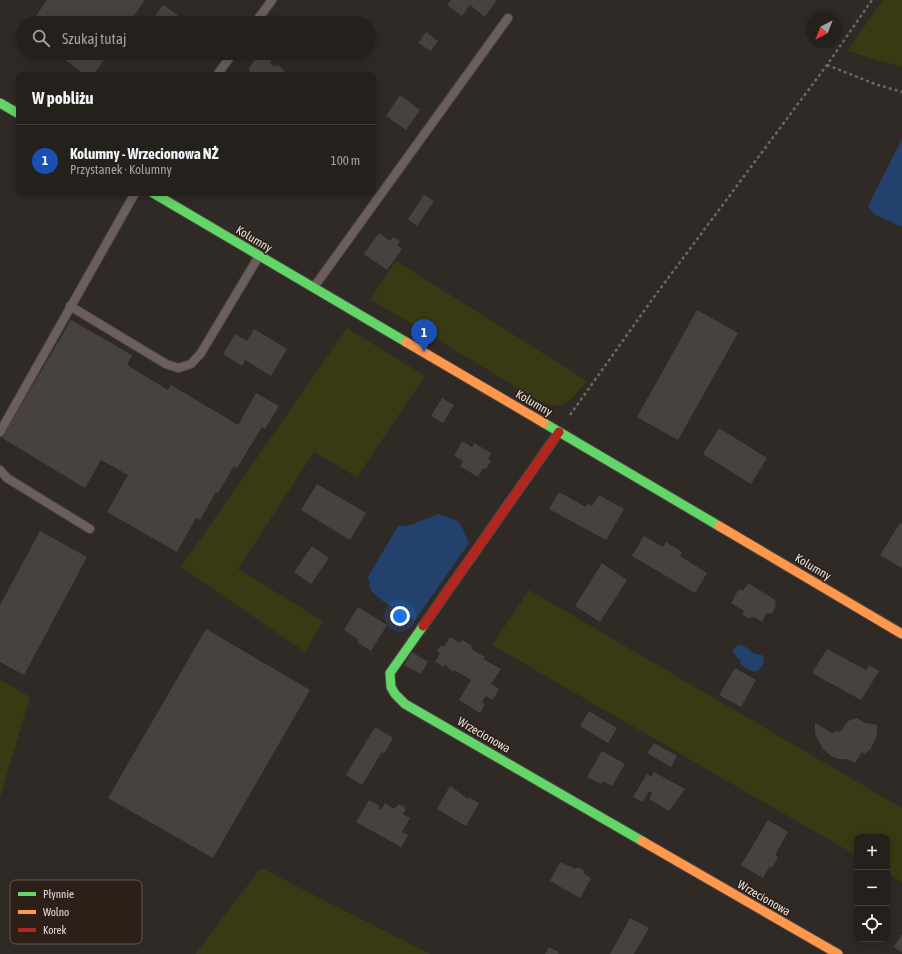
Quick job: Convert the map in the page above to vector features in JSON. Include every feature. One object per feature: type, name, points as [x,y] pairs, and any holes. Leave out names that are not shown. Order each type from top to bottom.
[{"type":"street","points":[[0,103],[16,112]]},
{"type":"street","name":"Kolumny","points":[[158,196],[902,634]]},
{"type":"street","name":"Wrzecionowa","points":[[559,432],[390,673],[388,680],[390,687],[405,704],[838,954]]},
{"type":"lane","points":[[260,16],[272,0]]},
{"type":"lane","points":[[314,287],[508,18]]},
{"type":"lane","points":[[218,72],[228,60]]},
{"type":"lane","points":[[0,432],[133,196]]},
{"type":"lane","points":[[70,306],[166,364],[178,368],[191,364],[201,353],[259,256]]},
{"type":"lane","points":[[0,470],[8,478],[90,529]]},
{"type":"path","points":[[559,432],[654,297],[827,65],[872,0]]},
{"type":"path","points":[[827,65],[875,84],[902,92]]},
{"type":"green space","points":[[883,0],[902,0],[902,67],[847,51]]},
{"type":"green space","points":[[396,261],[587,381],[573,397],[564,403],[552,405],[541,402],[370,299]]},
{"type":"green space","points":[[347,328],[425,376],[357,477],[314,452],[238,569],[323,621],[305,652],[181,567]]},
{"type":"green space","points":[[529,590],[902,808],[902,882],[890,876],[890,834],[854,834],[854,854],[492,645]]},
{"type":"green space","points":[[0,680],[30,697],[0,798]]},
{"type":"green space","points":[[261,868],[430,954],[195,954]]},
{"type":"water","points":[[902,139],[902,227],[874,214],[868,206]]},
{"type":"water","points":[[439,514],[459,522],[469,543],[415,620],[384,602],[371,591],[368,577],[398,526],[408,526]]},
{"type":"water","points":[[738,645],[741,645],[753,653],[764,657],[763,664],[759,670],[754,672],[741,665],[740,660],[733,653],[733,650]]},
{"type":"building","points":[[47,0],[145,0],[134,16],[36,16]]},
{"type":"building","points":[[451,0],[497,0],[485,17],[470,5],[462,16],[447,5]]},
{"type":"building","points":[[163,5],[179,16],[155,16]]},
{"type":"building","points":[[426,32],[438,41],[431,51],[418,43]]},
{"type":"building","points":[[65,60],[104,60],[95,72],[81,72]]},
{"type":"building","points":[[255,60],[272,60],[270,64],[274,66],[278,65],[285,71],[250,72],[249,68]]},
{"type":"building","points":[[400,95],[420,110],[406,130],[386,116]]},
{"type":"building","points":[[424,195],[434,201],[417,226],[408,219]]},
{"type":"building","points":[[379,233],[390,241],[393,237],[400,241],[397,245],[402,249],[387,270],[364,254]]},
{"type":"building","points":[[697,310],[738,333],[678,440],[637,417]]},
{"type":"building","points":[[71,320],[132,355],[127,365],[168,390],[171,385],[238,425],[256,393],[279,406],[265,429],[262,427],[237,468],[234,466],[218,493],[216,492],[200,520],[196,518],[177,552],[107,512],[128,475],[101,460],[85,488],[2,438]]},
{"type":"building","points":[[254,329],[287,349],[271,376],[245,360],[242,366],[223,354],[235,334],[247,341]]},
{"type":"building","points":[[442,398],[454,405],[443,423],[431,416]]},
{"type":"building","points":[[719,428],[767,458],[751,484],[703,454]]},
{"type":"building","points":[[462,441],[472,447],[474,443],[491,453],[488,459],[491,461],[486,469],[483,468],[478,477],[460,466],[463,461],[454,456]]},
{"type":"building","points":[[317,484],[366,513],[350,540],[301,510]]},
{"type":"building","points":[[559,492],[586,507],[588,503],[592,506],[599,495],[624,509],[606,540],[549,509]]},
{"type":"building","points":[[900,523],[902,524],[902,568],[880,555]]},
{"type":"building","points":[[40,531],[87,557],[24,675],[0,662],[0,605]]},
{"type":"building","points":[[644,536],[663,547],[666,542],[682,552],[680,556],[707,573],[695,593],[632,556]]},
{"type":"building","points":[[312,546],[329,558],[311,584],[294,572]]},
{"type":"building","points":[[602,563],[627,580],[600,622],[575,606]]},
{"type":"building","points":[[748,583],[775,600],[776,606],[772,613],[766,614],[762,622],[754,617],[748,618],[742,614],[744,611],[731,603],[739,589],[743,591]]},
{"type":"building","points":[[358,607],[387,625],[371,651],[357,642],[359,640],[344,630]]},
{"type":"building","points":[[206,629],[310,690],[213,858],[108,798]]},
{"type":"building","points":[[450,637],[460,643],[462,640],[472,646],[471,649],[485,657],[483,659],[501,669],[491,684],[499,689],[493,700],[486,696],[482,702],[485,704],[480,713],[459,700],[471,680],[454,670],[454,672],[445,665],[444,667],[435,662],[440,653],[437,651],[441,645],[444,647]]},
{"type":"building","points":[[827,649],[866,670],[869,665],[879,671],[861,700],[812,673]]},
{"type":"building","points":[[412,652],[428,662],[421,674],[404,665]]},
{"type":"building","points":[[735,668],[756,680],[741,707],[719,695]]},
{"type":"building","points":[[589,711],[617,728],[608,743],[580,726]]},
{"type":"building","points":[[857,718],[865,723],[877,725],[876,738],[870,750],[864,754],[862,752],[855,763],[847,759],[839,759],[831,756],[823,749],[815,734],[815,723],[832,733],[836,731],[840,732],[848,721]]},
{"type":"building","points":[[375,727],[393,738],[384,754],[382,752],[362,785],[346,775]]},
{"type":"building","points":[[654,743],[677,756],[671,767],[647,753]]},
{"type":"building","points":[[602,751],[625,764],[612,786],[603,781],[601,784],[587,777]]},
{"type":"building","points":[[654,772],[685,789],[669,811],[649,799],[652,793],[649,791],[643,802],[633,797],[647,774],[651,777]]},
{"type":"building","points":[[450,786],[468,799],[469,797],[479,803],[466,826],[437,809]]},
{"type":"building","points":[[369,800],[380,806],[378,808],[381,810],[385,803],[394,809],[399,804],[405,807],[403,814],[410,818],[402,832],[408,835],[400,850],[401,847],[356,822]]},
{"type":"building","points":[[768,820],[788,832],[775,855],[778,857],[772,868],[770,866],[763,878],[741,865]]},
{"type":"building","points":[[560,862],[576,869],[578,867],[585,871],[583,873],[591,878],[580,898],[550,881]]},
{"type":"building","points":[[630,918],[649,928],[634,954],[610,954]]},
{"type":"building","points":[[902,934],[902,952],[894,947]]},
{"type":"building","points":[[549,947],[559,952],[558,954],[545,954]]},
{"type":"traffic: fast","points":[[0,103],[16,112]]},
{"type":"traffic: fast","points":[[158,196],[406,342]]},
{"type":"traffic: fast","points":[[544,423],[719,526]]},
{"type":"traffic: fast","points":[[423,626],[390,673],[391,687],[395,694],[405,704],[642,841]]},
{"type":"traffic: slow","points":[[406,342],[544,423]]},
{"type":"traffic: slow","points":[[719,526],[902,634]]},
{"type":"traffic: slow","points":[[642,841],[838,954]]},
{"type":"traffic: jam","points":[[423,626],[559,432]]},
{"type":"place","name":"Kolumny - Wrzecionowa NŻ","points":[[424,352]]}]
